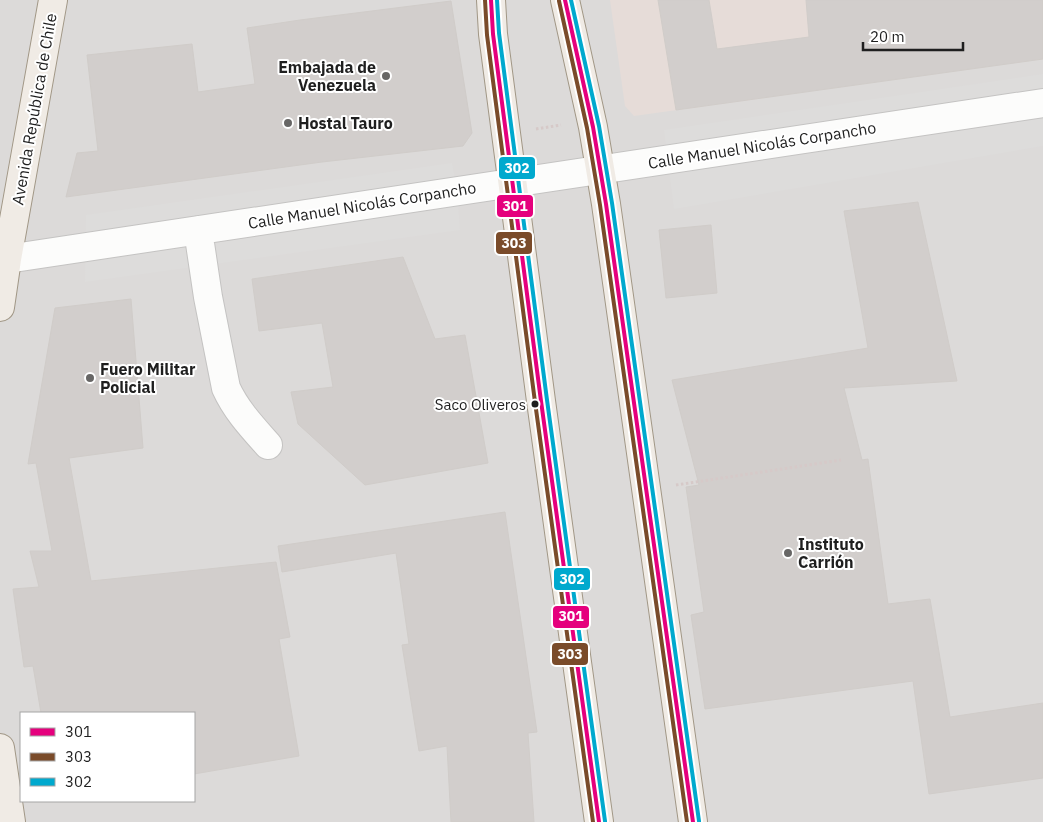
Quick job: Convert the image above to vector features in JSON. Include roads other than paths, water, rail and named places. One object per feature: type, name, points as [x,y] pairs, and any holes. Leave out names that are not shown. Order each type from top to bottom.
[{"type":"main road","name":"Avenida República de Chile","points":[[0,307],[52,0]]},
{"type":"main road","points":[[490,0],[540,401],[599,822]]},
{"type":"main road","points":[[565,0],[593,127],[600,170],[693,822]]},
{"type":"main road","points":[[0,748],[11,822]]},
{"type":"street","name":"Calle Manuel Nicolás Corpancho","points":[[7,259],[1043,103]]},
{"type":"street","points":[[198,230],[208,297],[226,388],[242,416],[268,446]]},
{"type":"place","name":"Embajada de Venezuela","points":[[386,76]]},
{"type":"place","name":"Hostal Tauro","points":[[288,123]]},
{"type":"place","name":"Fuero Militar Policial","points":[[90,378]]},
{"type":"place","name":"Saco Oliveros","points":[[535,404]]},
{"type":"place","name":"Instituto Carrión","points":[[788,553]]}]
